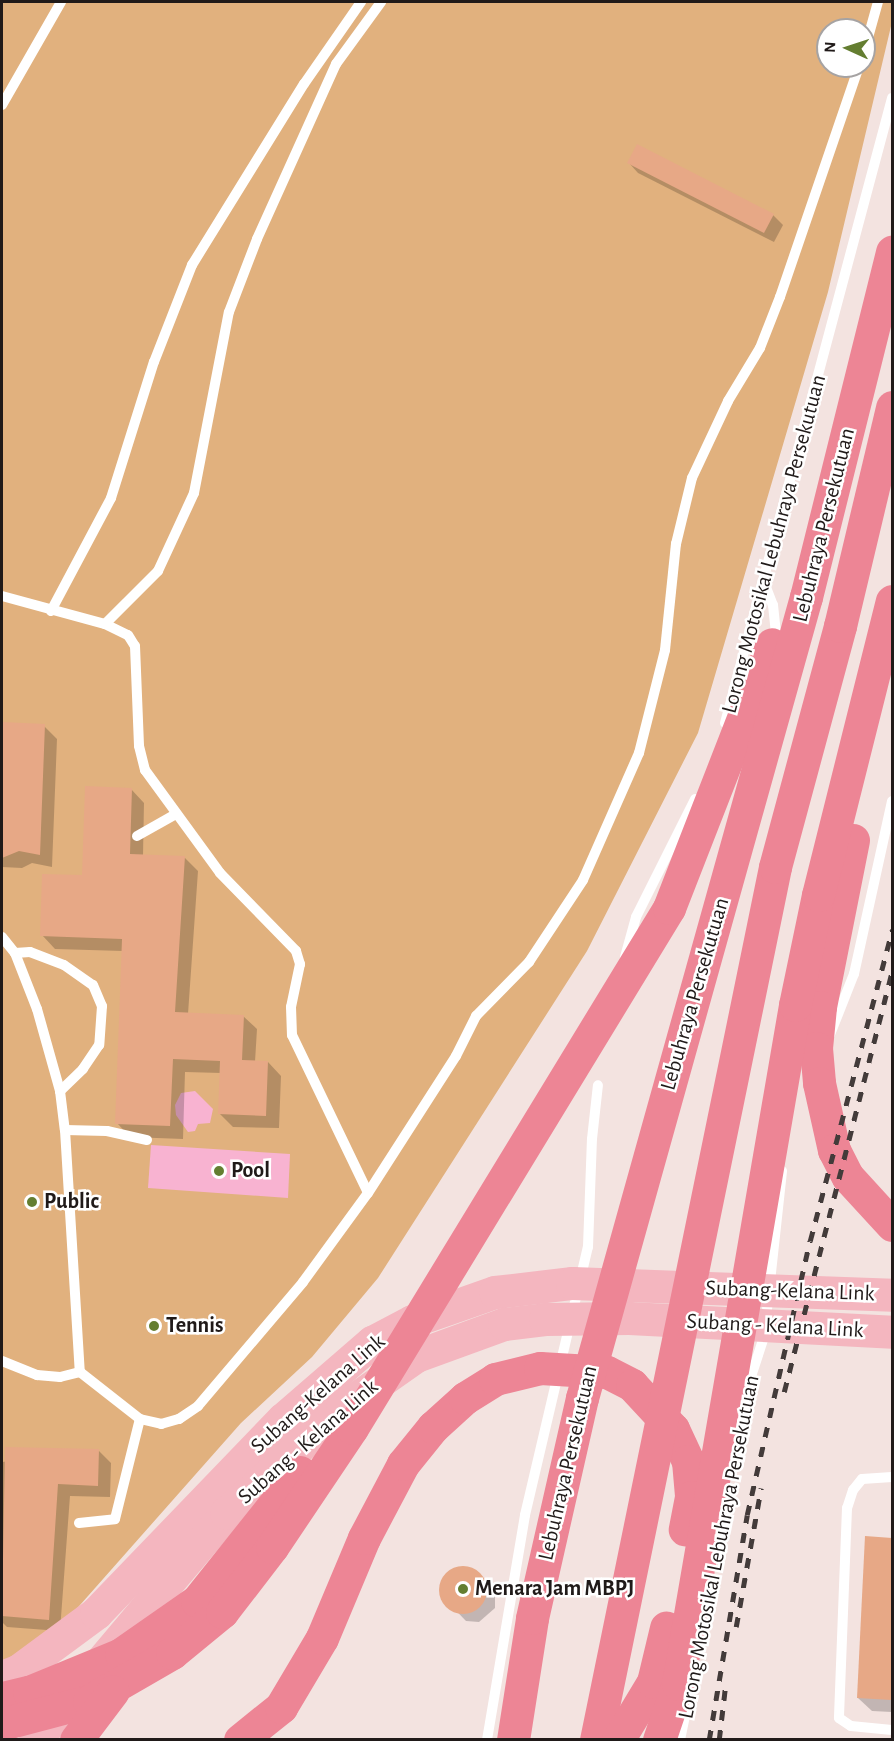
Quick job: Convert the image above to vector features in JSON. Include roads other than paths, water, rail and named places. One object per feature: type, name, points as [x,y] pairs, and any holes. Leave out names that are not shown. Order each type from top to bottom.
[{"type":"highway","name":"Lebuhraya Persekutuan","points":[[505,1735],[535,1607],[569,1397],[583,1340],[806,597],[892,252]]},
{"type":"highway","name":"Lebuhraya Persekutuan","points":[[596,1740],[775,867],[892,406]]},
{"type":"highway","points":[[2,1724],[88,1701],[172,1653],[222,1612],[272,1547],[352,1428],[669,908],[776,632],[806,597]]},
{"type":"highway","points":[[659,1740],[678,1684],[777,1124],[795,1005],[818,895],[892,601]]},
{"type":"highway","points":[[856,750],[861,802],[827,967],[816,1048],[825,1120],[834,1150],[848,1177],[890,1223]]},
{"type":"highway","points":[[240,1740],[281,1707],[316,1648],[364,1538],[403,1464],[433,1427],[465,1398],[515,1372],[540,1368],[607,1372],[632,1385],[673,1429],[688,1461],[691,1497],[647,1740]]},
{"type":"highway","points":[[2,1698],[29,1692],[121,1654],[197,1601],[292,1478],[352,1428]]},
{"type":"highway","points":[[76,1740],[249,1512],[284,1458]]},
{"type":"highway","points":[[618,1740],[653,1682],[666,1628]]},
{"type":"main road","name":"Subang-Kelana Link","points":[[2,1677],[19,1670],[96,1613],[283,1419],[372,1342],[412,1321],[495,1292],[572,1283],[892,1295]]},
{"type":"main road","name":"Subang - Kelana Link","points":[[35,1740],[226,1513],[284,1458],[369,1387],[416,1356],[504,1324],[629,1318],[892,1332]]},
{"type":"lane","points":[[2,105],[61,2]]},
{"type":"lane","points":[[51,611],[111,498],[154,362],[192,265],[304,84],[362,2]]},
{"type":"lane","points":[[105,624],[158,572],[194,493],[229,312],[257,239],[336,64],[381,2]]},
{"type":"lane","points":[[874,18],[878,2]]},
{"type":"lane","points":[[2,937],[15,953],[37,1008],[60,1091],[66,1130],[80,1372],[140,1419],[161,1424],[180,1419],[198,1406],[303,1282],[368,1193],[456,1056],[476,1016],[529,962],[555,926],[583,880],[639,753],[664,650],[676,544],[692,478],[728,401],[759,348],[780,297],[856,78]]},
{"type":"lane","name":"Lorong Motosikal Lebuhraya Persekutuan","points":[[722,734],[892,98]]},
{"type":"lane","points":[[764,582],[773,605],[776,632]]},
{"type":"lane","points":[[2,596],[105,624],[128,635],[135,646],[139,746],[145,770],[220,873],[296,951],[300,964],[291,1007],[292,1035],[368,1193]]},
{"type":"lane","points":[[621,978],[636,917],[701,787]]},
{"type":"lane","points":[[802,1078],[833,1031],[854,974],[892,801]]},
{"type":"lane","points":[[137,836],[176,814]]},
{"type":"lane","points":[[15,953],[30,952],[64,964],[93,984],[102,1006],[99,1045],[83,1069],[60,1091]]},
{"type":"lane","points":[[583,1340],[592,1139],[598,1085]]},
{"type":"lane","points":[[66,1130],[107,1131],[147,1140]]},
{"type":"lane","name":"Lorong Motosikal Lebuhraya Persekutuan","points":[[734,1453],[745,1395],[764,1337],[783,1162]]},
{"type":"lane","points":[[2,1360],[37,1375],[60,1377],[80,1372]]},
{"type":"lane","points":[[80,1523],[115,1519],[140,1419]]},
{"type":"lane","points":[[892,1477],[862,1479],[853,1490],[847,1508],[839,1718],[851,1726],[892,1730]]},
{"type":"lane","points":[[686,1568],[707,1595]]},
{"type":"lane","name":"Lorong Motosikal Lebuhraya Persekutuan","points":[[680,1740],[691,1687]]},
{"type":"railway","points":[[709,1740],[747,1515],[810,1241],[892,930]]},
{"type":"railway","points":[[784,1392],[892,971]]},
{"type":"railway","points":[[736,1627],[761,1488]]},
{"type":"railway","points":[[719,1740],[725,1689]]},
{"type":"place","name":"Pool","points":[[219,1171]]},
{"type":"place","name":"Public","points":[[32,1202]]},
{"type":"place","name":"Tennis","points":[[154,1326]]},
{"type":"place","name":"Menara Jam MBPJ","points":[[463,1589]]}]
